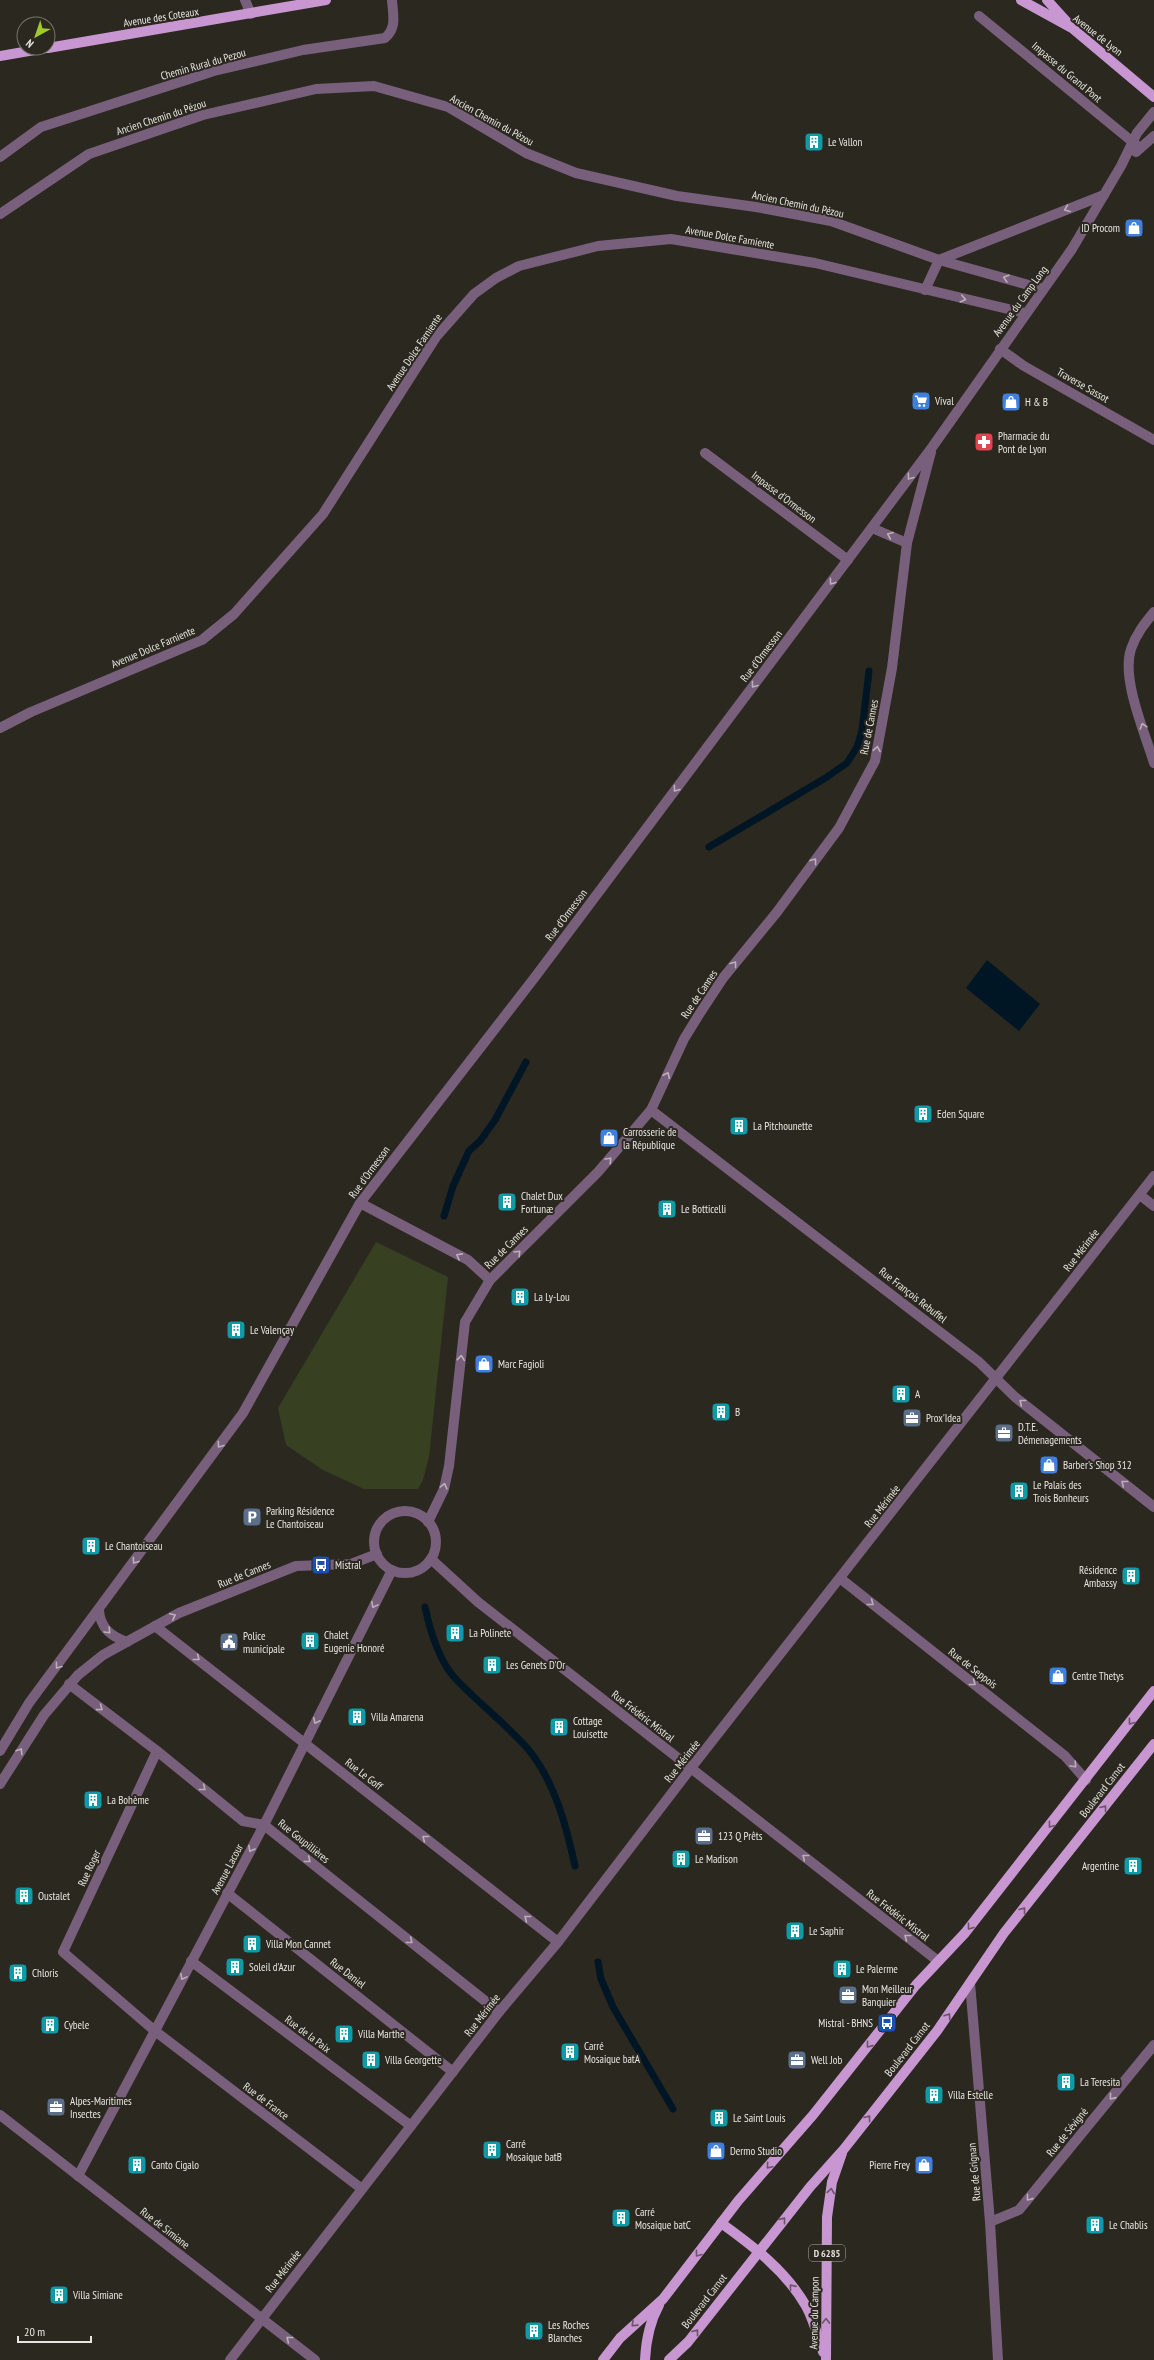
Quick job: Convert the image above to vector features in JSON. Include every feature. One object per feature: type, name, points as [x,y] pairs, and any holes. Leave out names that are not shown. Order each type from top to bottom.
[{"type":"main road","name":"Avenue des Coteaux","points":[[56,46],[326,0]]},
{"type":"main road","name":"Avenue de Lyon","points":[[1021,0],[1072,28],[1154,97]]},
{"type":"main road","points":[[1047,0],[1072,28]]},
{"type":"main road","name":"Avenue des Coteaux","points":[[0,56],[16,53]]},
{"type":"main road","name":"Boulevard Carnot","points":[[645,2360],[646,2344],[652,2319],[663,2298],[721,2222],[813,2115],[938,1961],[965,1933],[1154,1691]]},
{"type":"main road","name":"Boulevard Carnot","points":[[669,2360],[688,2342],[810,2187],[844,2149],[945,2021],[1004,1934],[1154,1744]]},
{"type":"main road","name":"Avenue du Campon","points":[[826,2360],[827,2217],[832,2182],[844,2149]]},
{"type":"main road","name":"Avenue du Campon","points":[[721,2222],[759,2251],[781,2274],[806,2306],[826,2360]]},
{"type":"main road","name":"Boulevard Carnot","points":[[603,2360],[620,2338],[663,2298]]},
{"type":"street","points":[[245,0],[251,14]]},
{"type":"street","name":"Chemin Rural du Pezou","points":[[0,157],[41,127],[214,71],[303,50],[385,38],[392,32],[394,26],[392,0]]},
{"type":"street","name":"Impasse du Grand Pont","points":[[979,16],[1137,145]]},
{"type":"street","name":"Ancien Chemin du Pézou","points":[[0,214],[89,154],[203,115],[316,89],[374,86],[448,108],[526,153],[576,173],[677,196],[756,207],[832,221],[939,260],[1043,289]]},
{"type":"street","name":"Avenue du Camp Long","points":[[933,446],[1072,249],[1121,166],[1137,145],[1154,112]]},
{"type":"street","name":"Avenue du Camp Long","points":[[1137,145],[1154,136]]},
{"type":"street","points":[[925,290],[939,260],[1104,195]]},
{"type":"street","name":"Avenue Dolce Farniente","points":[[0,728],[31,712],[202,640],[234,614],[323,514],[445,326],[474,294],[496,278],[519,266],[598,246],[671,239],[815,263],[1025,314]]},
{"type":"street","name":"Traverse Sassot","points":[[1000,349],[1024,366],[1154,440]]},
{"type":"street","name":"Rue d'Ormesson","points":[[99,1612],[242,1413],[360,1203],[540,970],[933,446]]},
{"type":"street","name":"Rue de Cannes","points":[[428,1522],[444,1489],[449,1466],[465,1322],[490,1280],[598,1172],[651,1110],[684,1039],[700,1013],[728,972],[777,912],[839,828],[875,761],[892,668],[907,543],[933,446]]},
{"type":"street","name":"Impasse d'Ormesson","points":[[705,453],[848,560]]},
{"type":"street","points":[[872,528],[907,543]]},
{"type":"street","points":[[1154,612],[1140,630],[1131,650],[1129,671],[1135,700],[1154,763]]},
{"type":"street","name":"Rue François Rebuffel","points":[[651,1110],[868,1275],[978,1362],[996,1379],[1154,1507]]},
{"type":"street","name":"Rue Mérimée","points":[[230,2360],[499,2012],[558,1942],[691,1768],[841,1579],[1154,1176]]},
{"type":"street","points":[[1140,1195],[1154,1206]]},
{"type":"street","points":[[360,1203],[468,1260],[490,1280]]},
{"type":"street","points":[[396,1512],[414,1512],[428,1522],[433,1530],[436,1540],[431,1559],[418,1570],[400,1572],[392,1570],[380,1560],[377,1554],[374,1537],[382,1521],[388,1516],[396,1512]]},
{"type":"street","name":"Rue de Cannes","points":[[0,1784],[44,1715],[69,1684],[90,1664],[179,1613],[296,1566],[351,1564],[377,1554]]},
{"type":"street","name":"Rue Frédéric Mistral","points":[[431,1559],[478,1602],[938,1961]]},
{"type":"street","name":"Avenue Lacour","points":[[78,2176],[264,1824],[392,1570]]},
{"type":"street","name":"Rue de Seppois","points":[[841,1579],[1065,1756],[1086,1780]]},
{"type":"street","points":[[99,1612],[100,1622],[105,1629],[112,1636],[127,1642]]},
{"type":"street","points":[[0,1751],[29,1703],[99,1612]]},
{"type":"street","name":"Rue Le Goff","points":[[155,1626],[558,1942]]},
{"type":"street","name":"Rue Goupillières","points":[[69,1684],[157,1751],[243,1821],[264,1824],[499,2012]]},
{"type":"street","name":"Rue Roger","points":[[155,2031],[63,1952],[157,1751]]},
{"type":"street","name":"Rue Daniel","points":[[227,1893],[453,2072]]},
{"type":"street","name":"Rue de la Paix","points":[[191,1961],[411,2126]]},
{"type":"street","name":"Rue de Grignan","points":[[970,1983],[990,2222],[998,2360]]},
{"type":"street","name":"Rue de France","points":[[155,2031],[362,2189]]},
{"type":"street","name":"Rue de Sévigné","points":[[990,2222],[1019,2210],[1154,2045]]},
{"type":"street","name":"Rue de Simiane","points":[[0,2115],[315,2360]]},
{"type":"green space","points":[[376,1242],[448,1277],[429,1457],[423,1480],[418,1489],[364,1489],[323,1470],[286,1445],[278,1408]]},
{"type":"water","points":[[987,960],[1040,1004],[1019,1031],[966,988]]},
{"type":"waterway","points":[[709,847],[827,777],[847,763],[857,747],[862,731],[869,671]]},
{"type":"waterway","points":[[444,1216],[453,1186],[469,1151],[480,1141],[495,1120],[526,1062]]},
{"type":"waterway","points":[[425,1607],[435,1644],[448,1670],[528,1749],[545,1775],[558,1804],[568,1835],[575,1866]]},
{"type":"waterway","points":[[598,1962],[601,1979],[613,2007],[673,2109]]},
{"type":"place","name":"Le Vallon","points":[[814,142]]},
{"type":"place","name":"ID Procom","points":[[1134,228]]},
{"type":"place","name":"Vival","points":[[921,401]]},
{"type":"place","name":"H & B","points":[[1011,402]]},
{"type":"place","name":"Pharmacie du Pont de Lyon","points":[[984,442]]},
{"type":"place","name":"Eden Square","points":[[923,1114]]},
{"type":"place","name":"La Pitchounette","points":[[739,1126]]},
{"type":"place","name":"Carrosserie de la République","points":[[609,1138]]},
{"type":"place","name":"Chalet Dux Fortunæ","points":[[507,1202]]},
{"type":"place","name":"Le Botticelli","points":[[667,1209]]},
{"type":"place","name":"La Ly-Lou","points":[[520,1297]]},
{"type":"place","name":"Le Valençay","points":[[236,1330]]},
{"type":"place","name":"Marc Fagioli","points":[[484,1364]]},
{"type":"place","name":"A","points":[[901,1394]]},
{"type":"place","name":"B","points":[[721,1412]]},
{"type":"place","name":"Prox'Idea","points":[[912,1418]]},
{"type":"place","name":"D.T.E. Démenagements","points":[[1004,1433]]},
{"type":"place","name":"Barber's Shop 312","points":[[1049,1465]]},
{"type":"place","name":"Le Palais des Trois Bonheurs","points":[[1019,1491]]},
{"type":"place","name":"Parking Résidence Le Chantoiseau","points":[[252,1517]]},
{"type":"place","name":"Le Chantoiseau","points":[[91,1546]]},
{"type":"place","name":"Mistral","points":[[321,1565]]},
{"type":"place","name":"Résidence Ambassy","points":[[1131,1576]]},
{"type":"place","name":"La Polinete","points":[[455,1633]]},
{"type":"place","name":"Chalet Eugenie Honoré","points":[[310,1641]]},
{"type":"place","name":"Police municipale","points":[[229,1642]]},
{"type":"place","name":"Les Genets D'Or","points":[[492,1665]]},
{"type":"place","name":"Centre Thetys","points":[[1058,1676]]},
{"type":"place","name":"Villa Amarena","points":[[357,1717]]},
{"type":"place","name":"Cottage Louisette","points":[[559,1727]]},
{"type":"place","name":"La Bohème","points":[[93,1800]]},
{"type":"place","name":"123 Q Prêts","points":[[704,1836]]},
{"type":"place","name":"Le Madison","points":[[681,1859]]},
{"type":"place","name":"Argentine","points":[[1133,1866]]},
{"type":"place","name":"Oustalet","points":[[24,1896]]},
{"type":"place","name":"Le Saphir","points":[[795,1931]]},
{"type":"place","name":"Villa Mon Cannet","points":[[252,1944]]},
{"type":"place","name":"Soleil d'Azur","points":[[235,1967]]},
{"type":"place","name":"Le Palerme","points":[[842,1969]]},
{"type":"place","name":"Chloris","points":[[18,1973]]},
{"type":"place","name":"Mon Meilleur Banquier","points":[[848,1995]]},
{"type":"place","name":"Mistral - BHNS","points":[[887,2023]]},
{"type":"place","name":"Cybele","points":[[50,2025]]},
{"type":"place","name":"Villa Marthe","points":[[344,2034]]},
{"type":"place","name":"Carré Mosaique batA","points":[[570,2052]]},
{"type":"place","name":"Villa Georgette","points":[[371,2060]]},
{"type":"place","name":"Well Job","points":[[797,2060]]},
{"type":"place","name":"La Teresita","points":[[1066,2082]]},
{"type":"place","name":"Villa Estelle","points":[[934,2095]]},
{"type":"place","name":"Alpes-Maritimes Insectes","points":[[56,2107]]},
{"type":"place","name":"Le Saint Louis","points":[[719,2118]]},
{"type":"place","name":"Carré Mosaique batB","points":[[492,2150]]},
{"type":"place","name":"Dermo Studio","points":[[716,2151]]},
{"type":"place","name":"Canto Cigalo","points":[[137,2165]]},
{"type":"place","name":"Pierre Frey","points":[[924,2165]]},
{"type":"place","name":"Carré Mosaique batC","points":[[621,2218]]},
{"type":"place","name":"Le Chablis","points":[[1095,2225]]},
{"type":"place","name":"Villa Simiane","points":[[59,2295]]},
{"type":"place","name":"Les Roches Blanches","points":[[534,2331]]}]
